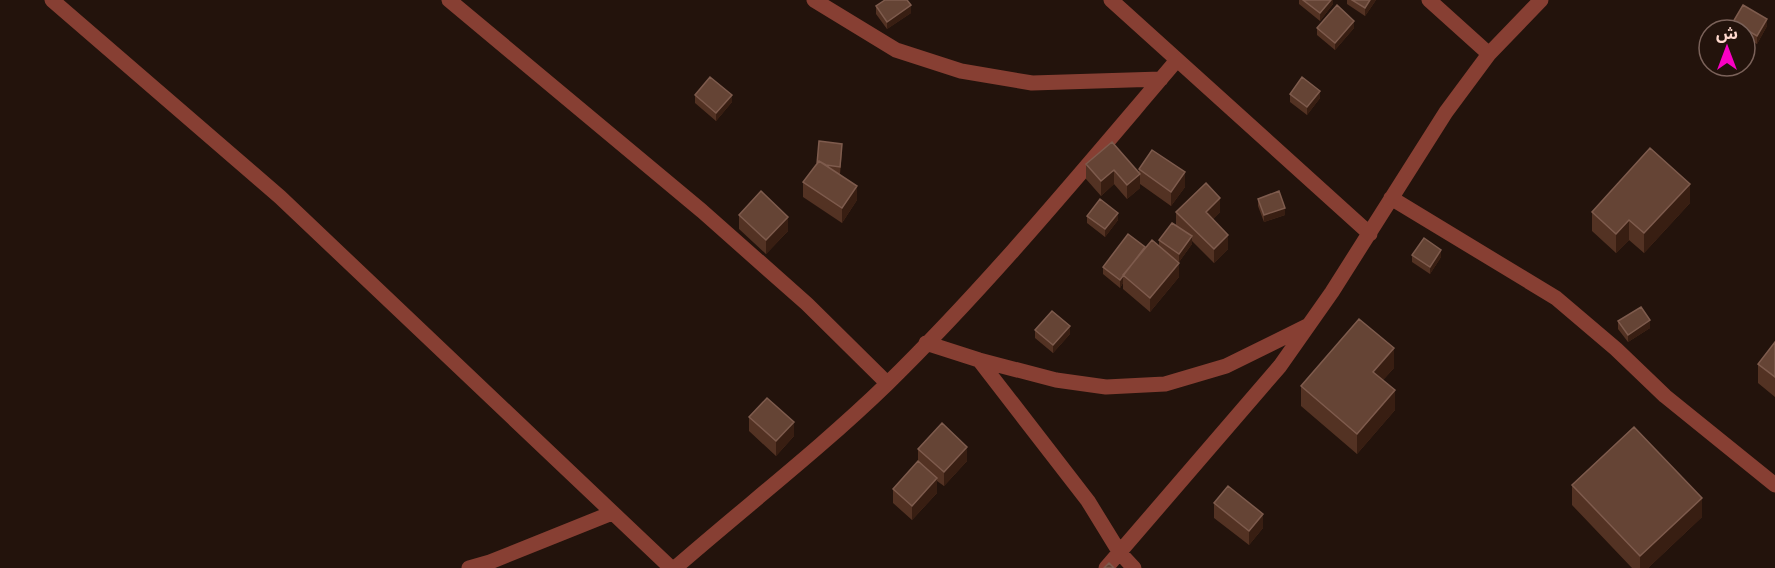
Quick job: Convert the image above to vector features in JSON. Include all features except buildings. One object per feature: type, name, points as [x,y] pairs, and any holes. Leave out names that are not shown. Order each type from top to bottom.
[{"type":"street","points":[[52,0],[280,197],[671,568]]},
{"type":"street","points":[[449,0],[702,211],[790,288],[887,383]]},
{"type":"street","points":[[814,0],[896,50],[961,71],[1032,83],[1161,79]]},
{"type":"street","points":[[1111,0],[1370,234]]},
{"type":"street","points":[[1429,0],[1489,54]]},
{"type":"street","points":[[1106,568],[1280,366],[1370,234],[1446,112],[1489,54],[1541,0]]},
{"type":"street","points":[[675,568],[809,456],[887,383],[1028,234],[1177,60]]},
{"type":"street","points":[[1391,198],[1556,298],[1616,349],[1665,396],[1775,485]]},
{"type":"street","points":[[926,343],[979,360],[1056,380],[1106,387],[1165,384],[1226,366],[1309,325]]},
{"type":"street","points":[[979,360],[1088,501],[1120,553],[1134,568]]},
{"type":"street","points":[[470,568],[612,513]]}]
